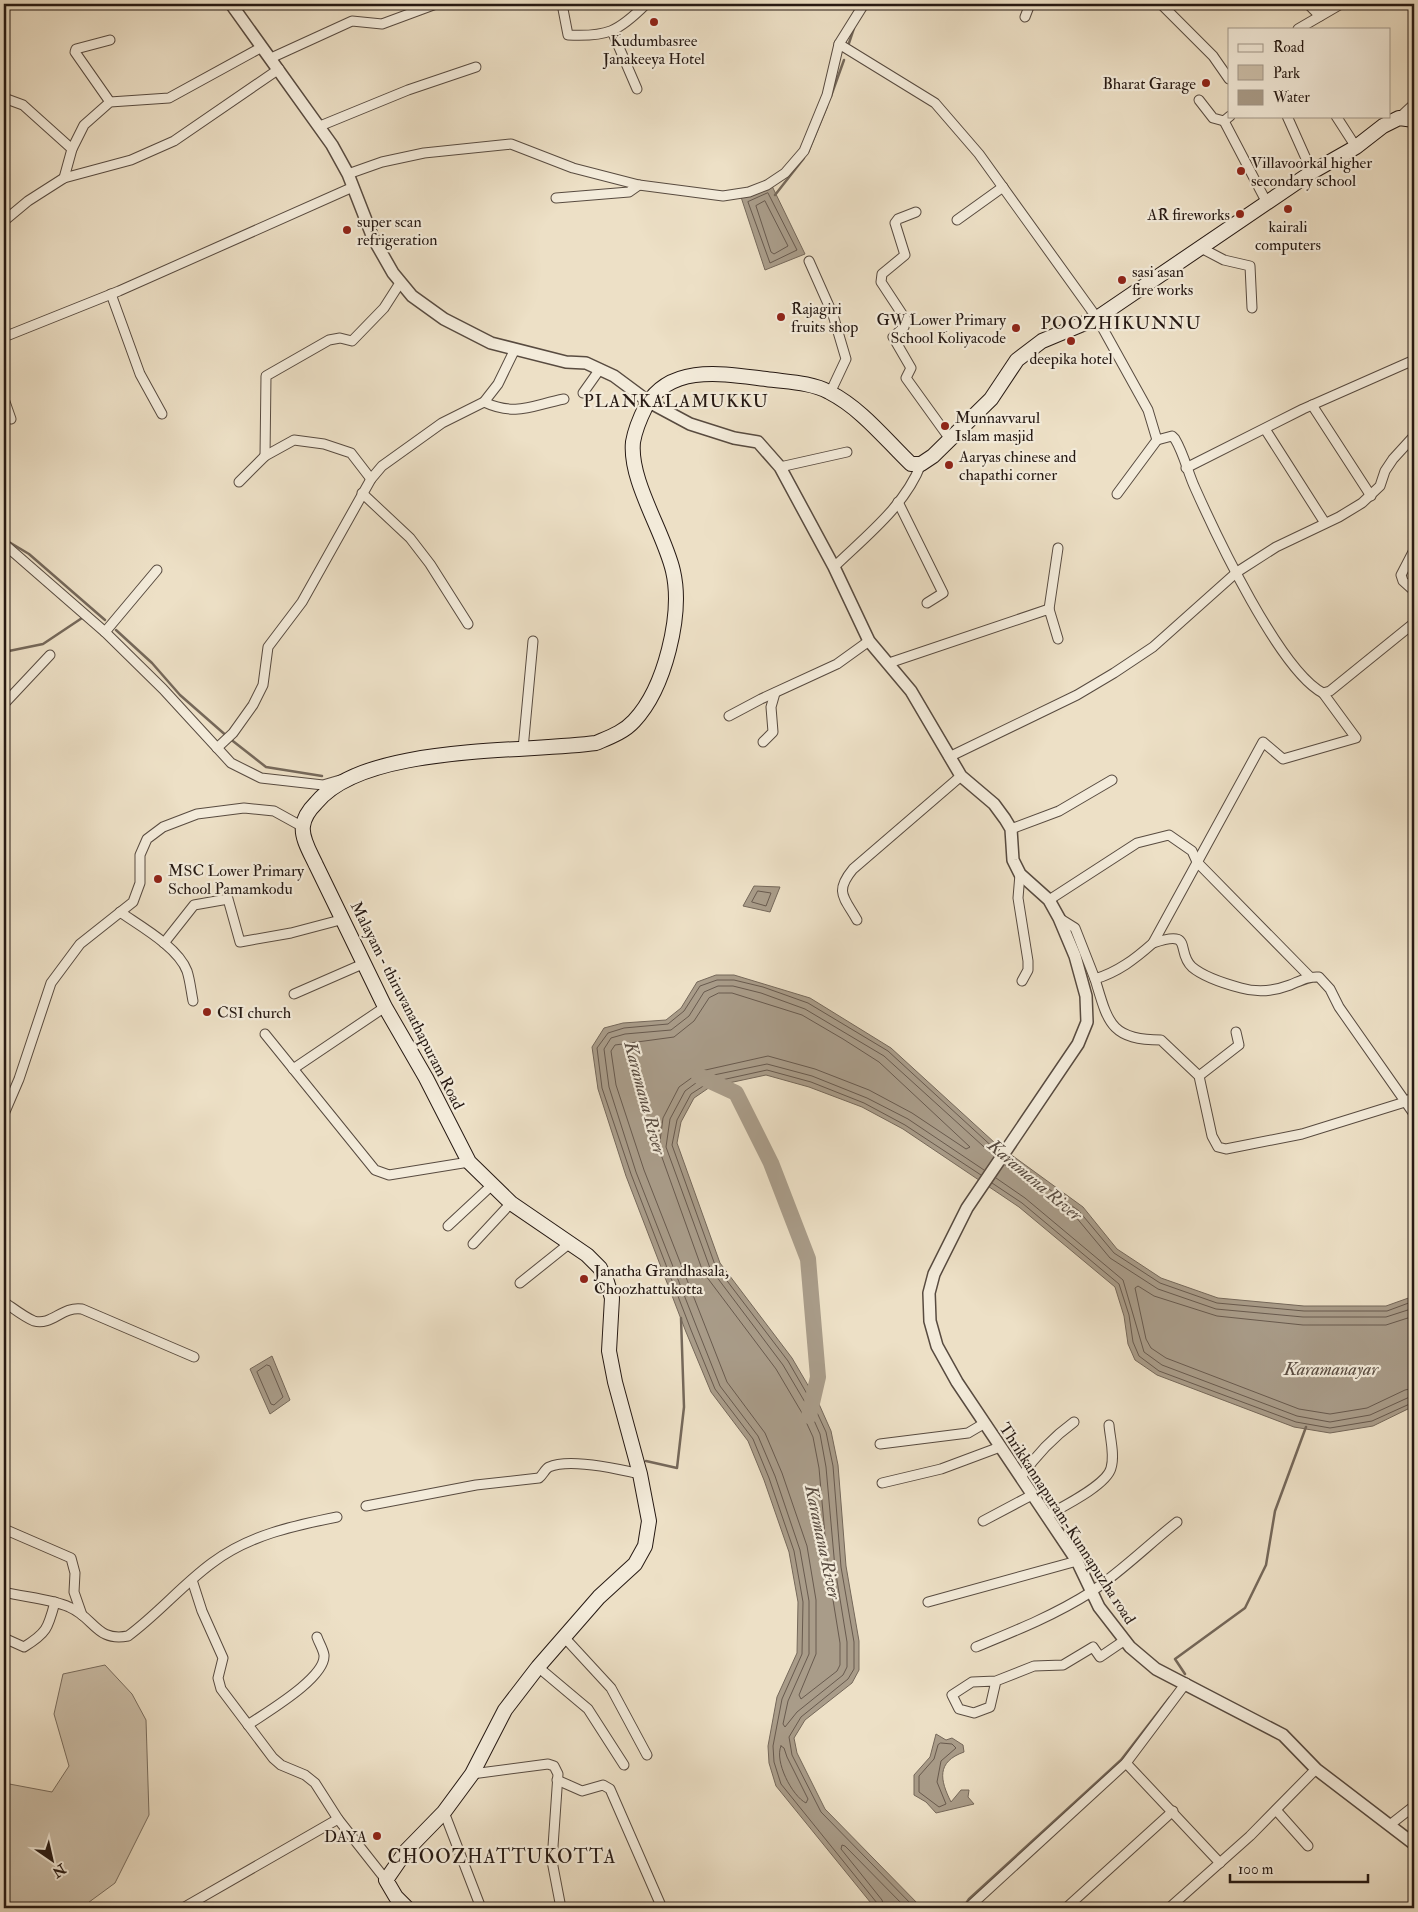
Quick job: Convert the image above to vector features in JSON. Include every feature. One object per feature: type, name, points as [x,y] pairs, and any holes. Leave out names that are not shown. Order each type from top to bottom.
[{"type":"main road","points":[[302,827],[309,811],[323,793],[345,779],[379,766],[411,759],[596,743],[618,734],[634,722],[646,706],[658,680],[672,634],[675,587],[673,570],[638,478],[634,461],[633,441],[641,415],[659,389],[673,381],[698,374],[721,373],[792,382],[830,393],[866,418],[911,464],[921,464],[991,399],[1017,360],[1042,341],[1097,318],[1312,172],[1356,147],[1383,126],[1399,118],[1414,120]]},
{"type":"main road","name":"Malayam - thiruvanathapuram Road","points":[[302,827],[316,865],[366,963],[385,1007],[426,1078],[469,1162],[511,1204],[570,1242],[600,1268],[608,1282],[612,1298],[610,1359],[614,1382],[640,1474],[649,1521],[645,1546],[631,1568],[600,1597],[538,1667],[505,1710],[472,1774],[444,1812],[406,1851],[386,1880]]},
{"type":"main road","points":[[386,1880],[396,1897],[407,1908]]},
{"type":"street","points":[[231,4],[320,126],[348,174],[373,238],[400,283],[412,296],[444,319],[492,343],[566,362],[586,363],[614,376],[649,402],[690,424],[734,438],[758,442],[780,467],[834,567],[868,641],[889,663],[911,691],[961,776],[994,804],[1011,829],[1014,860],[1020,874],[1018,898],[1028,961],[1028,970],[1022,981]]},
{"type":"street","points":[[271,58],[352,20],[382,24],[436,4]]},
{"type":"street","points":[[562,4],[568,35],[596,36],[612,31],[646,4]]},
{"type":"street","points":[[348,174],[382,162],[424,152],[511,144],[573,168],[639,185],[723,196],[749,192],[766,185],[786,172],[804,151],[827,95],[839,44],[864,4]]},
{"type":"street","points":[[1025,17],[1030,4]]},
{"type":"street","points":[[1161,4],[1213,56],[1228,78]]},
{"type":"street","points":[[1308,4],[1320,16]]},
{"type":"street","points":[[1300,28],[1341,4]]},
{"type":"street","points":[[612,31],[637,90]]},
{"type":"street","points":[[110,40],[81,46],[75,52],[110,102]]},
{"type":"street","points":[[839,44],[935,103],[979,154],[1097,318],[1148,410],[1157,440]]},
{"type":"street","points":[[64,178],[72,149],[84,126],[110,102],[169,98],[262,47]]},
{"type":"street","points":[[320,126],[391,97],[476,66]]},
{"type":"street","points":[[4,221],[28,201],[64,178],[131,160],[174,141],[279,69]]},
{"type":"street","points":[[4,98],[23,104],[72,149]]},
{"type":"street","points":[[1200,100],[1213,118],[1227,118],[1266,203]]},
{"type":"street","points":[[1399,118],[1414,104]]},
{"type":"street","points":[[1288,118],[1312,172]]},
{"type":"street","points":[[1337,118],[1356,147]]},
{"type":"street","points":[[556,198],[629,192],[639,185]]},
{"type":"street","points":[[4,337],[111,294],[353,187]]},
{"type":"street","points":[[957,220],[1003,187]]},
{"type":"street","points":[[916,212],[898,219],[895,223],[905,255],[882,274],[881,282],[906,320],[904,327],[893,337],[911,368],[906,378],[950,439]]},
{"type":"street","points":[[1201,248],[1224,260],[1250,266],[1252,308]]},
{"type":"street","points":[[809,261],[833,315],[846,359],[830,393]]},
{"type":"street","points":[[265,456],[266,376],[329,340],[340,338],[352,341],[384,308],[400,283]]},
{"type":"street","points":[[111,294],[140,374],[162,414]]},
{"type":"street","points":[[217,748],[233,733],[253,705],[263,685],[268,647],[302,602],[371,479],[382,466],[442,423],[484,402],[498,384],[515,349]]},
{"type":"street","points":[[1186,468],[1373,376],[1414,360]]},
{"type":"street","points":[[583,393],[600,370]]},
{"type":"street","points":[[484,402],[499,409],[527,410],[564,398]]},
{"type":"street","points":[[4,399],[11,418]]},
{"type":"street","points":[[1312,405],[1371,496]]},
{"type":"street","points":[[1265,429],[1325,523]]},
{"type":"street","points":[[1095,979],[1111,974],[1135,960],[1153,943],[1263,742],[1284,759],[1356,738],[1323,693],[1298,671],[1264,622],[1236,572],[1172,436],[1157,440],[1117,494]]},
{"type":"street","points":[[949,757],[1077,695],[1154,647],[1236,572],[1276,547],[1340,517],[1371,496],[1380,486],[1385,471],[1393,459],[1414,436]]},
{"type":"street","points":[[240,482],[265,456],[294,440],[324,444],[351,453],[371,479]]},
{"type":"street","points":[[780,467],[847,452]]},
{"type":"street","points":[[834,567],[898,502],[914,483],[921,464]]},
{"type":"street","points":[[362,493],[410,538],[430,564],[468,624]]},
{"type":"street","points":[[898,502],[943,593],[927,602]]},
{"type":"street","points":[[4,544],[105,632],[163,689],[230,763],[261,778],[324,785],[345,779]]},
{"type":"street","points":[[1058,548],[1049,609],[1058,639]]},
{"type":"street","points":[[1414,550],[1401,576],[1403,581],[1414,591]]},
{"type":"street","points":[[105,632],[157,570]]},
{"type":"street","points":[[889,663],[1049,609]]},
{"type":"street","points":[[1323,693],[1330,691],[1414,623]]},
{"type":"street","points":[[523,749],[533,641]]},
{"type":"street","points":[[729,716],[836,664],[868,641]]},
{"type":"street","points":[[4,704],[50,655]]},
{"type":"street","points":[[763,742],[773,732],[770,707],[776,693]]},
{"type":"street","points":[[857,920],[842,893],[843,882],[853,870],[961,776]]},
{"type":"street","points":[[1011,829],[1059,811],[1112,780]]},
{"type":"street","points":[[4,1114],[22,1071],[51,983],[80,944],[133,902],[140,884],[140,855],[147,839],[163,827],[197,814],[244,808],[274,811],[302,827]]},
{"type":"street","points":[[1048,900],[1137,843],[1169,835],[1182,842],[1192,851],[1197,862],[1310,977]]},
{"type":"street","name":"Thrikkannapuram-Kunnapuzha road","points":[[1020,874],[1048,900],[1058,918],[1075,956],[1084,988],[1087,1022],[1078,1044],[967,1208],[934,1274],[928,1292],[930,1320],[937,1346],[957,1382],[1078,1561],[1099,1607],[1125,1640],[1156,1669],[1283,1735],[1316,1769],[1414,1844]]},
{"type":"street","points":[[164,943],[194,905],[228,899],[240,942],[290,933],[344,919]]},
{"type":"street","points":[[120,912],[164,943],[186,970],[193,1001]]},
{"type":"street","points":[[1058,918],[1075,928],[1095,979],[1108,1020],[1118,1030],[1143,1040],[1161,1040],[1199,1076],[1212,1136],[1218,1147],[1226,1148],[1302,1134],[1405,1102],[1414,1097]]},
{"type":"street","points":[[1153,943],[1167,938],[1178,940],[1183,943],[1189,963],[1194,968],[1218,980],[1260,992],[1276,990],[1310,977],[1319,977],[1330,989],[1339,1007],[1414,1114]]},
{"type":"street","points":[[294,994],[366,963]]},
{"type":"street","points":[[294,1069],[385,1007]]},
{"type":"street","points":[[1199,1076],[1239,1045],[1236,1032]]},
{"type":"street","points":[[265,1034],[375,1170],[389,1175],[469,1162]]},
{"type":"street","points":[[448,1226],[491,1186]]},
{"type":"street","points":[[473,1244],[511,1204]]},
{"type":"street","points":[[520,1283],[570,1242]]},
{"type":"street","points":[[4,1302],[33,1321],[44,1322],[65,1310],[72,1308],[82,1309],[194,1356]]},
{"type":"street","points":[[1021,1478],[1036,1456],[1052,1438],[1074,1422]]},
{"type":"street","points":[[880,1444],[968,1433],[985,1423]]},
{"type":"street","points":[[1046,1516],[1086,1492],[1108,1475],[1112,1456],[1109,1425]]},
{"type":"street","points":[[882,1483],[941,1469],[1000,1447]]},
{"type":"street","points":[[366,1506],[476,1485],[539,1478],[547,1468],[555,1466],[599,1465],[640,1474]]},
{"type":"street","points":[[983,1521],[1032,1495]]},
{"type":"street","points":[[4,1592],[55,1602],[70,1607],[82,1615],[103,1635],[114,1639],[128,1636],[192,1580],[231,1550],[266,1534],[337,1518]]},
{"type":"street","points":[[976,1647],[1038,1621],[1091,1592],[1124,1568],[1177,1522]]},
{"type":"street","points":[[4,1529],[71,1558],[75,1573],[74,1592],[82,1615]]},
{"type":"street","points":[[928,1602],[1078,1561]]},
{"type":"street","points":[[192,1580],[202,1611],[223,1658],[218,1678],[221,1689],[281,1765],[305,1775],[315,1783],[338,1819],[386,1880]]},
{"type":"street","points":[[4,1638],[24,1647],[42,1636],[50,1621],[55,1602]]},
{"type":"street","points":[[248,1725],[309,1682],[321,1667],[324,1656],[317,1637]]},
{"type":"street","points":[[564,1637],[611,1688],[647,1755]]},
{"type":"street","points":[[996,1681],[990,1707],[974,1713],[959,1709],[952,1695],[972,1682],[996,1681],[1034,1666],[1062,1665],[1093,1647],[1100,1657],[1125,1640]]},
{"type":"street","points":[[538,1667],[578,1698],[588,1709],[624,1765]]},
{"type":"street","points":[[968,1908],[1126,1763],[1186,1684]]},
{"type":"street","points":[[1126,1763],[1174,1811],[1220,1863]]},
{"type":"street","points":[[472,1774],[552,1764],[556,1770],[552,1861],[561,1908]]},
{"type":"street","points":[[1169,1908],[1220,1863],[1316,1769]]},
{"type":"street","points":[[557,1780],[582,1791],[603,1786],[610,1788],[662,1908]]},
{"type":"street","points":[[1390,1824],[1414,1806]]},
{"type":"street","points":[[1276,1810],[1308,1846]]},
{"type":"street","points":[[1066,1908],[1174,1811]]},
{"type":"street","points":[[444,1812],[481,1908]]},
{"type":"street","points":[[183,1908],[338,1819]]},
{"type":"green space","points":[[105,1665],[132,1694],[146,1720],[149,1815],[115,1883],[81,1908],[4,1908],[4,1783],[52,1792],[69,1766],[54,1714],[63,1674]]},
{"type":"water","points":[[772,186],[805,254],[765,270],[741,197]]},
{"type":"water","points":[[754,886],[780,887],[770,912],[743,906]]},
{"type":"water","name":"Karamanayar","points":[[716,975],[734,975],[810,998],[891,1048],[995,1143],[1083,1207],[1117,1249],[1161,1278],[1218,1298],[1304,1306],[1386,1306],[1414,1296],[1414,1406],[1373,1426],[1330,1433],[1294,1427],[1157,1375],[1135,1360],[1128,1344],[1124,1316],[1115,1287],[1019,1207],[903,1129],[862,1107],[809,1087],[766,1075],[710,1087],[694,1098],[681,1122],[677,1143],[720,1263],[792,1358],[819,1404],[831,1431],[838,1465],[846,1566],[859,1641],[859,1670],[852,1683],[805,1720],[794,1738],[797,1753],[825,1809],[922,1908],[875,1908],[776,1786],[769,1763],[768,1746],[777,1697],[797,1653],[798,1602],[789,1552],[748,1441],[711,1392],[686,1332],[626,1176],[598,1089],[592,1047],[604,1028],[623,1023],[666,1020],[681,1008],[697,982]]},
{"type":"water","points":[[272,1356],[290,1400],[270,1414],[250,1369]]},
{"type":"water","points":[[936,1734],[946,1740],[952,1738],[963,1745],[964,1752],[949,1761],[943,1772],[944,1786],[951,1802],[961,1790],[969,1790],[968,1797],[974,1804],[936,1813],[926,1802],[914,1795],[914,1775],[930,1757]]},
{"type":"waterway","points":[[848,46],[854,28]]},
{"type":"waterway","points":[[831,96],[844,60]]},
{"type":"waterway","points":[[808,152],[827,106]]},
{"type":"waterway","points":[[775,195],[804,158]]},
{"type":"waterway","points":[[4,539],[29,554],[105,620]]},
{"type":"waterway","points":[[4,652],[43,644],[85,616]]},
{"type":"waterway","points":[[116,630],[152,663],[180,695],[229,738],[266,767],[322,776]]},
{"type":"waterway","points":[[699,1076],[736,1093],[771,1163],[808,1259],[818,1377],[809,1416]]},
{"type":"waterway","points":[[646,1461],[677,1468],[684,1407],[681,1318]]},
{"type":"waterway","points":[[1185,1674],[1175,1659],[1245,1608],[1266,1565],[1275,1511],[1306,1427]]},
{"type":"waterway","points":[[963,1908],[969,1899],[1121,1760],[1170,1697]]},
{"type":"place","name":"Kudumbasree Janakeeya Hotel","points":[[654,22]]},
{"type":"place","name":"Bharat Garage","points":[[1206,83]]},
{"type":"place","name":"Villavoorkal higher secondary school","points":[[1241,171]]},
{"type":"place","name":"kairali computers","points":[[1288,209]]},
{"type":"place","name":"AR fireworks","points":[[1240,214]]},
{"type":"place","name":"super scan refrigeration","points":[[347,230]]},
{"type":"place","name":"sasi asan fire works","points":[[1122,280]]},
{"type":"place","name":"Rajagiri fruits shop","points":[[781,317]]},
{"type":"place","name":"GW Lower Primary School Koliyacode","points":[[1016,328]]},
{"type":"place","name":"deepika hotel","points":[[1071,341]]},
{"type":"place","name":"Munnavvarul Islam masjid","points":[[945,426]]},
{"type":"place","name":"Aaryas chinese and chapathi corner","points":[[949,465]]},
{"type":"place","name":"MSC Lower Primary School Pamamkodu","points":[[158,879]]},
{"type":"place","name":"CSI church","points":[[207,1012]]},
{"type":"place","name":"Janatha Grandhasala, Choozhattukotta","points":[[584,1279]]},
{"type":"place","name":"DAYA","points":[[377,1836]]},
{"type":"district","name":"POOZHIKUNNU","points":[[1121,323]]},
{"type":"district","name":"PLANKALAMUKKU","points":[[676,401]]},
{"type":"district","name":"CHOOZHATTUKOTTA","points":[[502,1856]]},
{"type":"water label","name":"Karamana River","points":[[645,1098]]},
{"type":"water label","name":"Karamana River","points":[[1035,1180]]},
{"type":"water label","name":"Karamana River","points":[[823,1542]]}]
